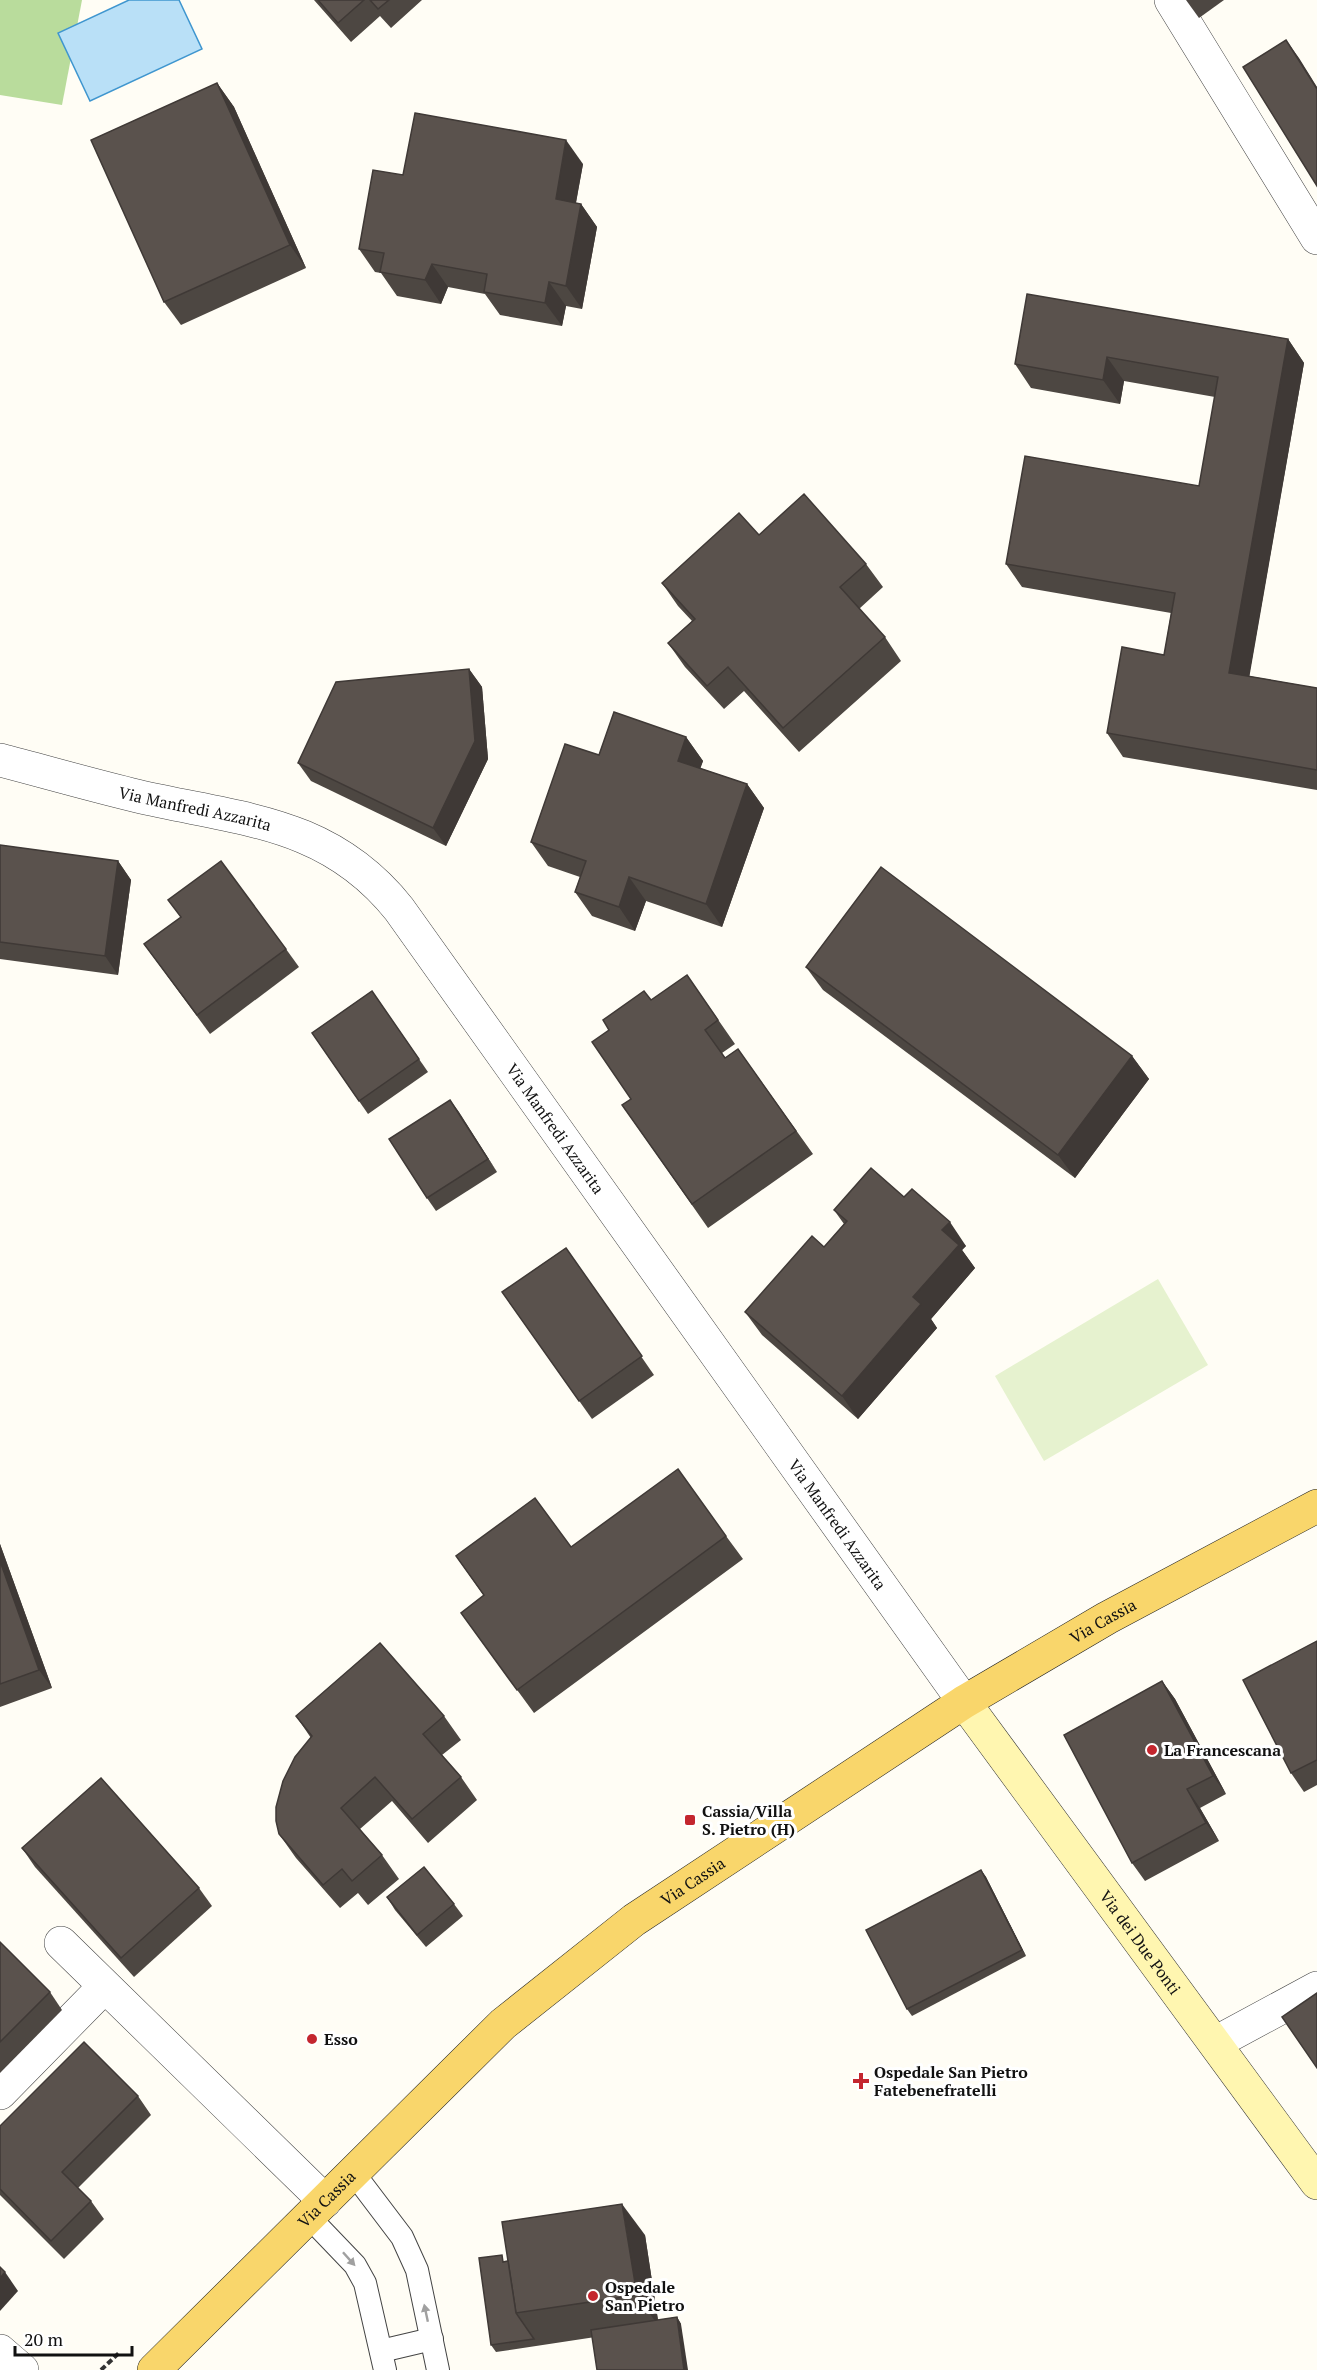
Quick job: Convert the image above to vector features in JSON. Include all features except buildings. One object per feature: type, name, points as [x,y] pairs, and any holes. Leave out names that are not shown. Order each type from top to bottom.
[{"type":"main road","name":"Via Cassia","points":[[154,2370],[317,2209],[352,2171],[503,2024],[634,1920],[964,1702],[1107,1618],[1317,1506]]},
{"type":"street","points":[[1171,0],[1317,238]]},
{"type":"street","name":"Via Manfredi Azzarita","points":[[0,760],[137,796],[271,825],[325,846],[361,868],[376,882],[399,909],[964,1702]]},
{"type":"street","name":"Via dei Due Ponti","points":[[964,1702],[1317,2182]]},
{"type":"street","points":[[61,1943],[317,2209]]},
{"type":"street","points":[[0,2093],[104,1986]]},
{"type":"street","points":[[1217,2043],[1317,1988]]},
{"type":"street","points":[[0,2351],[22,2370]]},
{"type":"lane","points":[[352,2171],[402,2238],[417,2270],[438,2370]]},
{"type":"lane","points":[[317,2209],[355,2265],[364,2283],[383,2360],[432,2339]]},
{"type":"green space","points":[[0,0],[82,0],[62,105],[0,95]]},
{"type":"green space","points":[[1158,1279],[1208,1365],[1044,1461],[995,1376]]},
{"type":"water","points":[[129,0],[179,0],[202,49],[90,101],[58,33]]},
{"type":"place","name":"La Francescana","points":[[1152,1750]]},
{"type":"place","name":"Cassia/Villa S. Pietro (H)","points":[[690,1820]]},
{"type":"place","name":"Esso","points":[[312,2039]]},
{"type":"place","name":"Ospedale San Pietro Fatebenefratelli","points":[[861,2081]]},
{"type":"place","name":"Ospedale San Pietro","points":[[593,2296]]}]
